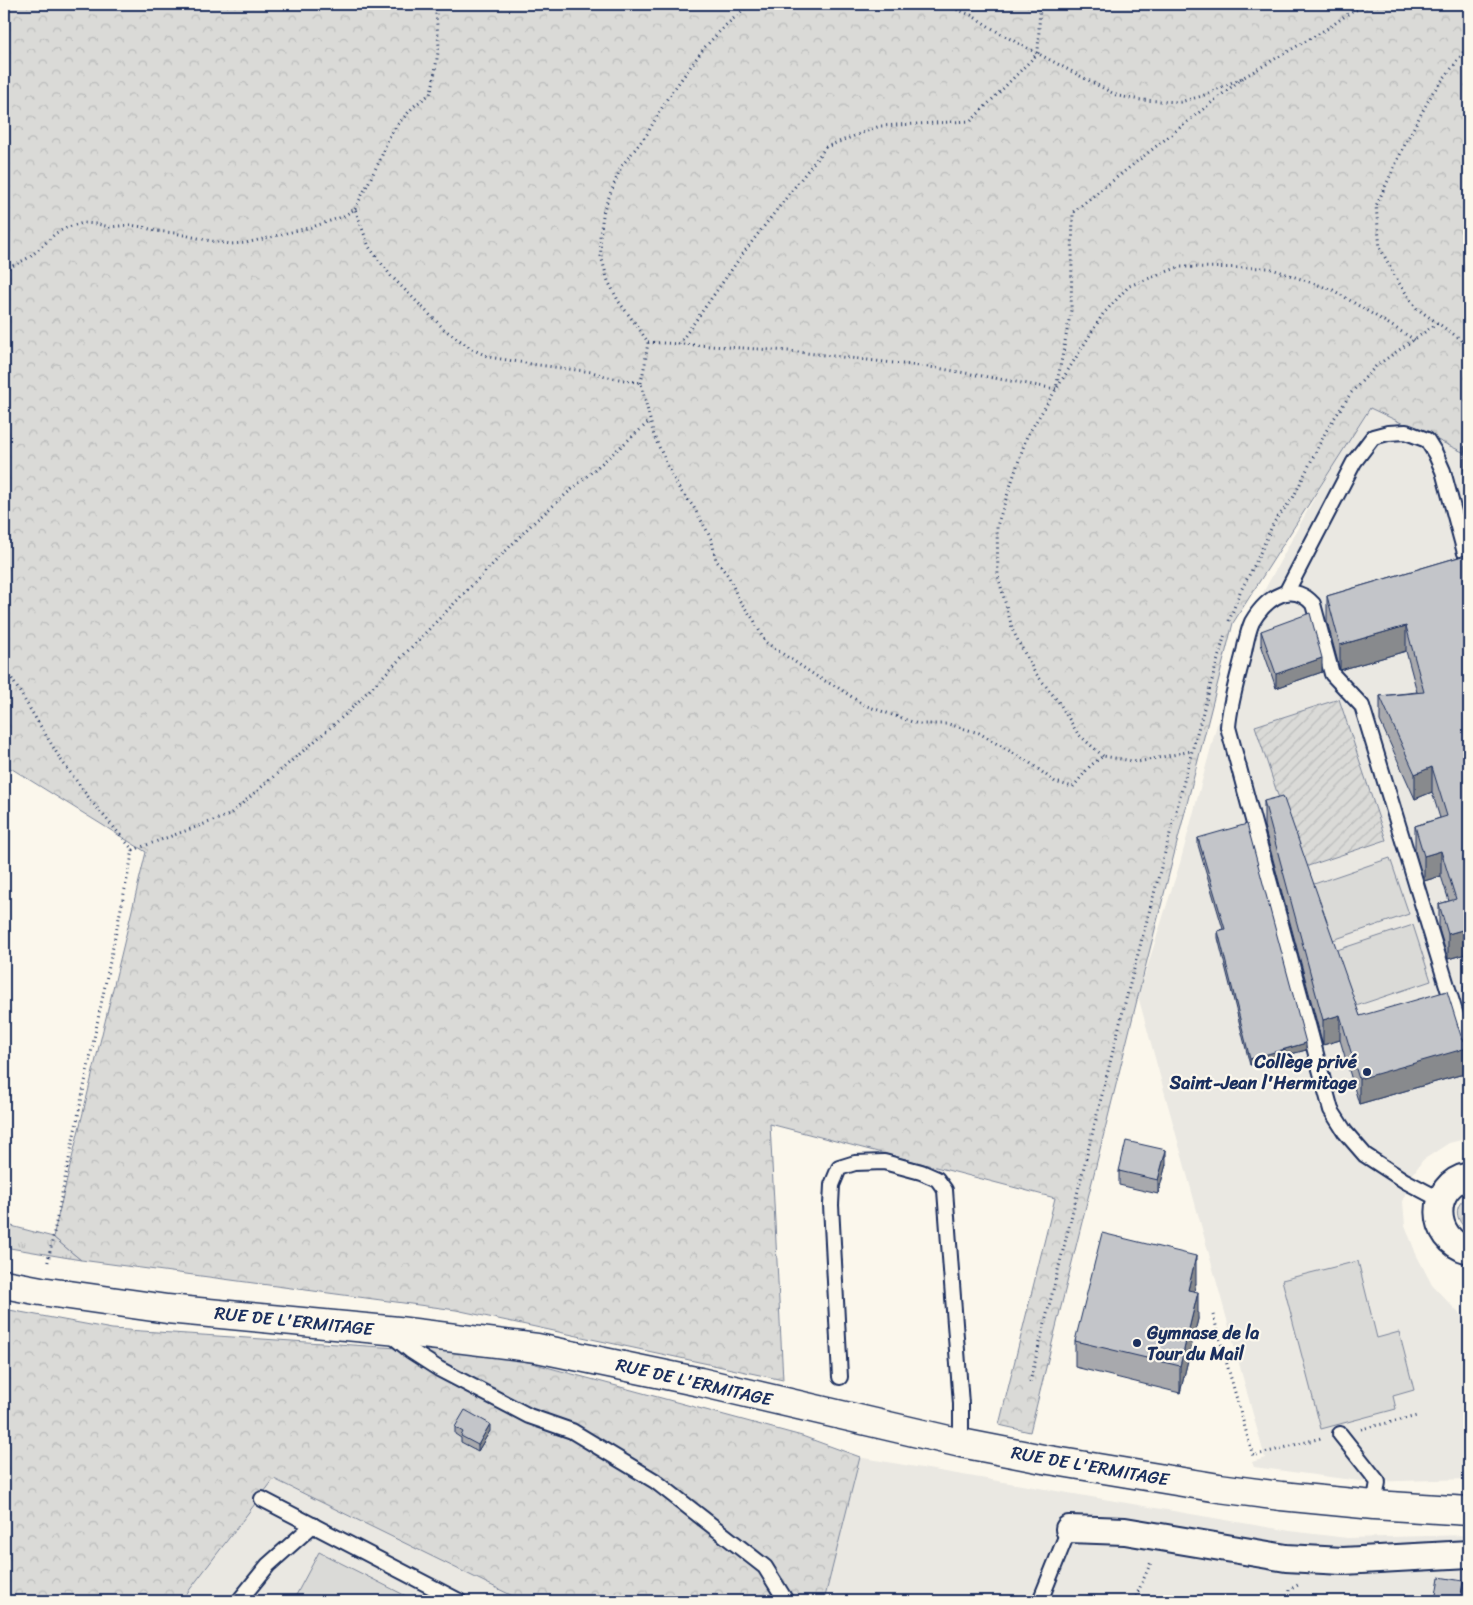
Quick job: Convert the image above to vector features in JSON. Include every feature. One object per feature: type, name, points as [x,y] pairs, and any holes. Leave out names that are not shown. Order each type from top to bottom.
[{"type":"street","points":[[1469,1176],[1454,1182],[1446,1190],[1441,1200],[1439,1212],[1440,1223],[1445,1234],[1453,1242],[1469,1250]]},
{"type":"street","name":"RUE DE L'ERMITAGE","points":[[4,1284],[177,1310],[384,1330],[537,1348],[602,1361],[961,1443],[1043,1459],[1218,1488],[1377,1505],[1469,1512]]},
{"type":"street","name":"RUE DE L'ERMITAGE","points":[[1377,1505],[1469,1500]]},
{"type":"street","points":[[1069,1529],[1125,1531],[1286,1558],[1343,1560],[1469,1554]]},
{"type":"lane","points":[[1286,593],[1354,462],[1373,437],[1388,433],[1406,432],[1426,440],[1435,453],[1444,471],[1465,554]]},
{"type":"lane","points":[[1441,1200],[1405,1181],[1365,1155],[1344,1132],[1331,1110],[1228,727],[1229,709],[1251,624],[1260,610],[1273,597],[1286,593],[1298,593],[1306,597],[1313,604],[1332,674],[1362,706],[1469,1058]]},
{"type":"lane","points":[[840,1377],[831,1205],[832,1185],[839,1168],[855,1162],[884,1162],[921,1172],[937,1179],[945,1190],[961,1404],[961,1443]]},
{"type":"lane","points":[[384,1330],[411,1351],[439,1369],[529,1416],[572,1431],[655,1481],[765,1567],[786,1601]]},
{"type":"lane","points":[[1340,1434],[1378,1482],[1377,1505]]},
{"type":"lane","points":[[262,1499],[459,1601]]},
{"type":"lane","points":[[240,1601],[268,1565],[313,1525]]},
{"type":"lane","points":[[1040,1601],[1069,1529]]},
{"type":"path","points":[[4,270],[30,257],[56,234],[68,227],[83,223],[110,227],[130,225],[231,244],[246,243],[312,227],[342,217],[355,209],[380,160],[389,137],[404,115],[430,94],[439,46],[435,4]]},
{"type":"path","points":[[750,4],[704,48],[667,99],[647,134],[621,167],[604,209],[600,235],[601,256],[608,281],[619,302],[648,342],[646,363],[641,383],[649,422],[654,436],[680,490],[693,506],[706,529],[712,541],[716,560],[729,577],[739,600],[754,620],[765,642],[864,705],[918,724],[948,724],[980,733],[1030,763],[1055,782],[1072,787],[1090,766],[1103,756]]},
{"type":"path","points":[[943,4],[971,15],[1001,34],[1118,96],[1141,100],[1180,102],[1202,96],[1244,77],[1330,27],[1352,11],[1374,4]]},
{"type":"path","points":[[679,344],[746,248],[826,147],[880,126],[971,121],[1038,53],[1040,4]]},
{"type":"path","points":[[1469,44],[1433,92],[1407,140],[1376,206],[1380,248],[1399,283],[1416,308],[1469,345]]},
{"type":"path","points":[[1056,389],[1071,310],[1073,212],[1244,77]]},
{"type":"path","points":[[355,209],[369,247],[391,276],[444,329],[472,350],[489,357],[592,372],[641,383]]},
{"type":"path","points":[[1192,751],[1138,762],[1103,756],[1078,734],[1060,704],[1034,671],[1013,631],[998,576],[997,526],[1026,436],[1103,314],[1129,286],[1179,267],[1269,268],[1333,290],[1415,340]]},
{"type":"path","points":[[1229,621],[1240,592],[1274,522],[1293,498],[1326,431],[1351,393],[1376,366],[1438,323]]},
{"type":"path","points":[[648,342],[789,351],[937,368],[1056,389]]},
{"type":"path","points":[[134,850],[228,815],[346,714],[532,524],[649,422]]},
{"type":"path","points":[[1030,1382],[1126,999],[1226,630]]},
{"type":"path","points":[[4,666],[61,760],[92,802],[134,850]]},
{"type":"path","points":[[41,1291],[134,850]]},
{"type":"path","points":[[1213,1315],[1253,1456],[1310,1441]]},
{"type":"path","points":[[1134,1601],[1162,1536]]},
{"type":"shaded area","points":[[1398,343],[1469,380],[1469,1138],[1449,1143],[1423,1160],[1410,1178],[1403,1202],[1405,1225],[1416,1254],[1432,1285],[1469,1324],[1469,1479],[1367,1482],[1254,1467],[1252,1462],[1265,1458],[1138,996],[1180,863],[1230,676],[1238,639]]},
{"type":"shaded area","points":[[112,1329],[1290,1531],[1347,1538],[1469,1535],[1469,1601],[137,1601]]},
{"type":"green space","points":[[4,4],[1469,4],[1469,455],[1370,408],[1233,623],[1030,1432],[999,1425],[1055,1198],[770,1124],[783,1380],[456,1310],[81,1260],[53,1237],[146,852],[4,764]]},
{"type":"green space","points":[[1339,699],[1386,840],[1302,868],[1255,726]]},
{"type":"green space","points":[[1390,858],[1409,914],[1330,941],[1311,885]]},
{"type":"green space","points":[[1413,925],[1431,981],[1353,1007],[1334,951]]},
{"type":"green space","points":[[1469,1196],[1469,1231],[1461,1223],[1457,1213],[1460,1204]]},
{"type":"green space","points":[[4,1224],[53,1237],[81,1260],[4,1247]]},
{"type":"green space","points":[[1358,1261],[1377,1338],[1399,1332],[1414,1390],[1393,1396],[1396,1409],[1321,1429],[1282,1280]]},
{"type":"green space","points":[[4,1309],[112,1329],[502,1355],[802,1436],[860,1457],[824,1601],[523,1601],[274,1479],[181,1601],[4,1601]]},
{"type":"green space","points":[[319,1552],[416,1601],[293,1601]]},
{"type":"building","points":[[1469,445],[1469,465],[1464,447]]},
{"type":"building","points":[[1469,554],[1469,928],[1448,934],[1439,904],[1456,899],[1441,851],[1424,856],[1415,826],[1447,816],[1432,767],[1415,774],[1380,696],[1424,692],[1406,626],[1340,645],[1327,596]]},
{"type":"building","points":[[1310,613],[1322,658],[1276,674],[1261,631]]},
{"type":"building","points":[[1283,796],[1360,1016],[1447,991],[1461,1036],[1463,1040],[1469,1041],[1465,1043],[1467,1048],[1359,1079],[1340,1015],[1323,1020],[1264,801]]},
{"type":"building","points":[[1247,824],[1306,1043],[1250,1059],[1218,931],[1225,929],[1198,838]]},
{"type":"building","points":[[1469,984],[1469,1004],[1464,986]]},
{"type":"building","points":[[1126,1141],[1166,1150],[1158,1180],[1119,1171]]},
{"type":"building","name":"Gymnase de la Tour du Mail","points":[[1102,1233],[1196,1256],[1188,1290],[1198,1292],[1180,1366],[1075,1341]]},
{"type":"building","points":[[465,1410],[490,1424],[478,1445],[461,1436],[463,1432],[455,1427]]},
{"type":"building","points":[[1439,1577],[1463,1581],[1460,1601],[1435,1601]]},
{"type":"place","name":"Collège privé Saint-Jean l'Hermitage","points":[[1367,1072]]},
{"type":"place","name":"Gymnase de la Tour du Mail","points":[[1137,1343]]}]
